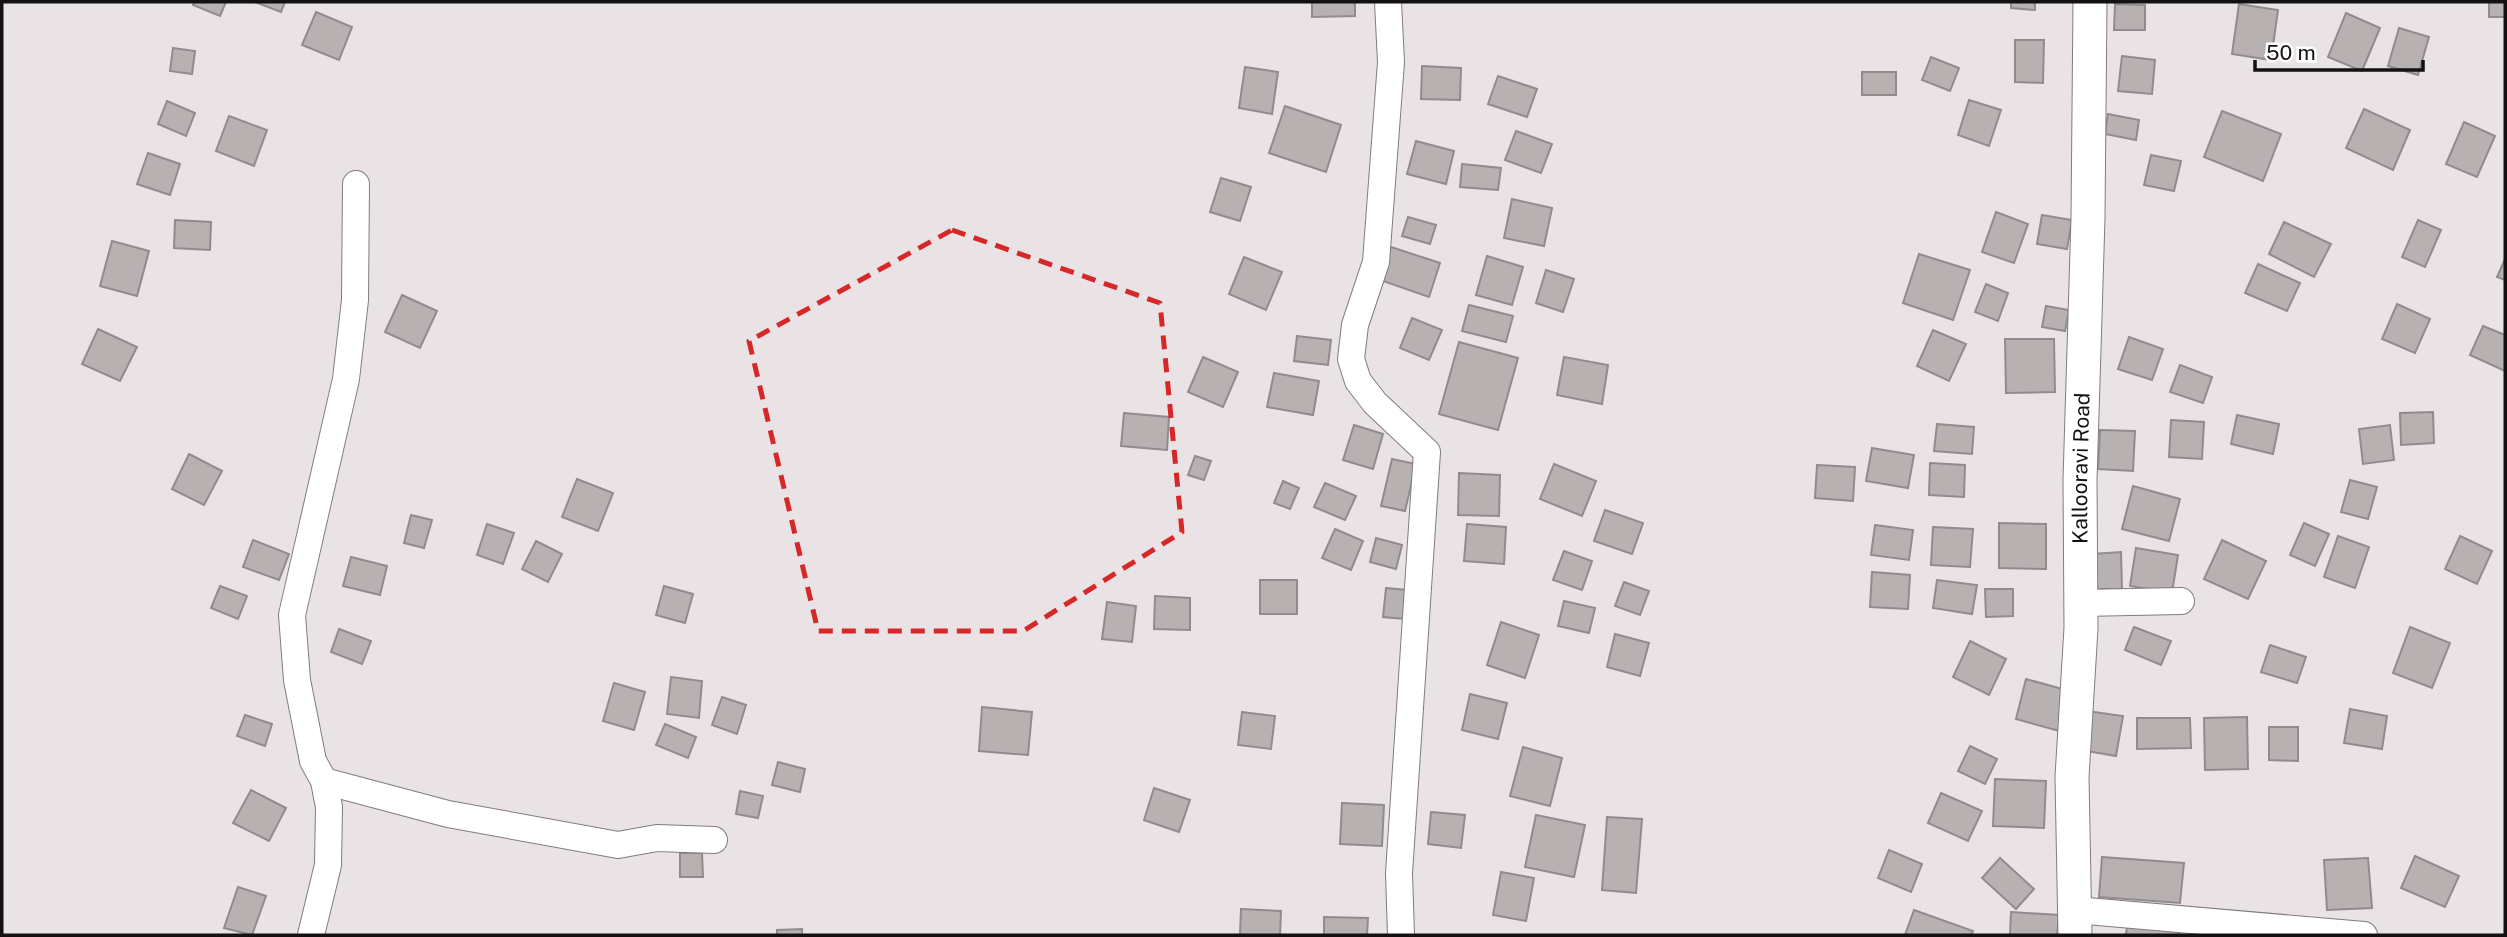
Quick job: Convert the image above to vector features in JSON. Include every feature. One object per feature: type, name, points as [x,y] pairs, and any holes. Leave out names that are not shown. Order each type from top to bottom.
[{"type":"main road","name":"Kallooravi Road","points":[[2075,922],[2072,777],[2081,603],[2080,480],[2088,218],[2090,2]]},
{"type":"street","points":[[1388,2],[1391,62],[1376,262],[1355,325],[1351,359],[1358,381],[1375,403],[1426,452],[1399,873],[1401,935]]},
{"type":"street","points":[[311,935],[328,865],[329,807],[324,781],[313,761],[297,680],[292,615],[345,379],[355,300],[356,184]]},
{"type":"street","points":[[2081,603],[2181,601]]},
{"type":"street","points":[[324,781],[448,814],[618,845],[657,838],[714,840]]},
{"type":"street","points":[[2075,922],[2364,935]]},
{"type":"highlighted area","points":[[952,230],[1160,303],[1182,532],[1023,631],[818,631],[749,341]]},
{"type":"building","points":[[194,2],[226,2],[220,16],[193,5]]},
{"type":"building","points":[[255,2],[285,2],[281,12]]},
{"type":"building","points":[[1312,2],[1355,2],[1355,16],[1312,17]]},
{"type":"building","points":[[2011,2],[2035,2],[2035,10],[2011,8]]},
{"type":"building","points":[[2489,2],[2505,2],[2505,17],[2489,17]]},
{"type":"building","points":[[2115,4],[2145,5],[2145,30],[2114,30]]},
{"type":"building","points":[[2239,4],[2278,10],[2271,60],[2232,54]]},
{"type":"building","points":[[316,12],[352,27],[339,60],[302,45]]},
{"type":"building","points":[[2346,13],[2380,28],[2362,71],[2328,57]]},
{"type":"building","points":[[2399,28],[2429,37],[2418,75],[2388,66]]},
{"type":"building","points":[[2015,40],[2044,40],[2043,83],[2015,82]]},
{"type":"building","points":[[173,48],[195,51],[192,74],[170,71]]},
{"type":"building","points":[[2122,56],[2155,60],[2152,94],[2118,91]]},
{"type":"building","points":[[1931,57],[1959,68],[1950,91],[1922,80]]},
{"type":"building","points":[[1422,66],[1461,68],[1460,100],[1421,99]]},
{"type":"building","points":[[1245,67],[1278,72],[1272,114],[1239,108]]},
{"type":"building","points":[[1862,72],[1896,72],[1896,95],[1862,95]]},
{"type":"building","points":[[1498,76],[1537,89],[1527,117],[1488,104]]},
{"type":"building","points":[[1969,100],[2001,110],[1989,146],[1958,135]]},
{"type":"building","points":[[167,101],[195,113],[186,136],[158,124]]},
{"type":"building","points":[[1285,106],[1341,125],[1326,172],[1269,153]]},
{"type":"building","points":[[2364,109],[2410,130],[2393,170],[2346,148]]},
{"type":"building","points":[[2222,111],[2281,134],[2263,181],[2204,157]]},
{"type":"building","points":[[2108,114],[2139,120],[2136,140],[2105,134]]},
{"type":"building","points":[[229,116],[267,130],[254,166],[216,151]]},
{"type":"building","points":[[2464,122],[2495,136],[2477,177],[2446,164]]},
{"type":"building","points":[[1516,131],[1552,144],[1541,173],[1505,160]]},
{"type":"building","points":[[1416,141],[1454,151],[1446,184],[1407,174]]},
{"type":"building","points":[[148,153],[180,164],[170,195],[137,184]]},
{"type":"building","points":[[2151,155],[2181,161],[2174,191],[2144,185]]},
{"type":"building","points":[[1462,164],[1501,168],[1498,190],[1460,187]]},
{"type":"building","points":[[1221,178],[1251,187],[1240,221],[1210,212]]},
{"type":"building","points":[[1512,199],[1552,208],[1544,246],[1504,238]]},
{"type":"building","points":[[1996,212],[2028,224],[2014,263],[1982,252]]},
{"type":"building","points":[[2042,215],[2072,220],[2067,249],[2037,244]]},
{"type":"building","points":[[1408,217],[1436,225],[1430,244],[1402,236]]},
{"type":"building","points":[[175,220],[211,222],[210,250],[174,248]]},
{"type":"building","points":[[2418,220],[2441,230],[2425,267],[2402,257]]},
{"type":"building","points":[[2284,222],[2331,244],[2314,277],[2269,254]]},
{"type":"building","points":[[112,241],[149,251],[137,296],[100,286]]},
{"type":"building","points":[[1391,247],[1440,263],[1429,297],[1380,280]]},
{"type":"building","points":[[1919,254],[1970,270],[1953,320],[1903,303]]},
{"type":"building","points":[[1487,256],[1523,267],[1512,305],[1476,295]]},
{"type":"building","points":[[1244,257],[1282,272],[1266,310],[1229,294]]},
{"type":"building","points":[[2505,259],[2505,280],[2497,277]]},
{"type":"building","points":[[2258,264],[2300,283],[2287,311],[2245,293]]},
{"type":"building","points":[[1546,270],[1574,279],[1563,312],[1536,303]]},
{"type":"building","points":[[1986,284],[2008,293],[1998,321],[1975,312]]},
{"type":"building","points":[[402,295],[437,311],[420,348],[385,332]]},
{"type":"building","points":[[2397,304],[2430,319],[2415,353],[2382,339]]},
{"type":"building","points":[[1469,305],[1513,316],[1506,342],[1462,331]]},
{"type":"building","points":[[2046,306],[2069,310],[2065,331],[2042,327]]},
{"type":"building","points":[[1412,318],[1442,330],[1429,360],[1400,348]]},
{"type":"building","points":[[2483,326],[2505,335],[2505,371],[2470,355]]},
{"type":"building","points":[[98,329],[137,347],[120,381],[82,364]]},
{"type":"building","points":[[1933,330],[1966,344],[1949,381],[1917,366]]},
{"type":"building","points":[[1297,336],[1331,340],[1328,365],[1294,361]]},
{"type":"building","points":[[2129,337],[2163,349],[2152,380],[2118,369]]},
{"type":"building","points":[[2005,339],[2054,339],[2055,392],[2006,393]]},
{"type":"building","points":[[1459,342],[1518,358],[1498,430],[1439,414]]},
{"type":"building","points":[[1203,357],[1238,372],[1223,407],[1188,392]]},
{"type":"building","points":[[1564,357],[1608,365],[1602,404],[1557,395]]},
{"type":"building","points":[[2180,365],[2212,377],[2203,403],[2170,392]]},
{"type":"building","points":[[1274,373],[1319,381],[1313,415],[1267,407]]},
{"type":"building","points":[[2433,412],[2434,443],[2401,445],[2400,413]]},
{"type":"building","points":[[1124,413],[1169,417],[1167,450],[1121,446]]},
{"type":"building","points":[[2237,415],[2279,424],[2273,454],[2231,444]]},
{"type":"building","points":[[2171,420],[2204,422],[2202,459],[2169,457]]},
{"type":"building","points":[[1937,424],[1974,427],[1972,454],[1934,451]]},
{"type":"building","points":[[1354,425],[1383,434],[1373,469],[1343,460]]},
{"type":"building","points":[[2390,425],[2394,460],[2363,464],[2359,429]]},
{"type":"building","points":[[2100,430],[2135,431],[2133,471],[2098,469]]},
{"type":"building","points":[[1872,448],[1914,455],[1908,488],[1866,481]]},
{"type":"building","points":[[189,454],[222,471],[204,505],[172,489]]},
{"type":"building","points":[[1195,456],[1211,461],[1204,480],[1188,475]]},
{"type":"building","points":[[1392,459],[1416,464],[1405,511],[1381,506]]},
{"type":"building","points":[[1930,463],[1965,465],[1964,497],[1929,495]]},
{"type":"building","points":[[1554,464],[1596,481],[1582,516],[1540,499]]},
{"type":"building","points":[[1817,465],[1855,467],[1853,501],[1815,498]]},
{"type":"building","points":[[1459,473],[1500,475],[1499,516],[1458,515]]},
{"type":"building","points":[[577,479],[613,493],[598,531],[562,517]]},
{"type":"building","points":[[2350,480],[2377,487],[2368,519],[2341,512]]},
{"type":"building","points":[[1283,481],[1299,488],[1290,509],[1274,503]]},
{"type":"building","points":[[1325,483],[1356,496],[1345,520],[1314,507]]},
{"type":"building","points":[[2133,486],[2180,499],[2169,541],[2122,529]]},
{"type":"building","points":[[1605,510],[1643,523],[1632,554],[1594,541]]},
{"type":"building","points":[[411,515],[432,520],[424,548],[404,543]]},
{"type":"building","points":[[1999,523],[2046,524],[2046,569],[1999,568]]},
{"type":"building","points":[[2304,523],[2329,534],[2315,566],[2290,555]]},
{"type":"building","points":[[487,524],[514,533],[503,564],[477,555]]},
{"type":"building","points":[[1467,524],[1506,527],[1504,564],[1464,561]]},
{"type":"building","points":[[1875,525],[1913,530],[1909,560],[1871,555]]},
{"type":"building","points":[[1933,527],[1973,529],[1970,567],[1931,565]]},
{"type":"building","points":[[1335,529],[1363,541],[1351,570],[1322,558]]},
{"type":"building","points":[[2338,536],[2369,547],[2355,588],[2324,577]]},
{"type":"building","points":[[2460,536],[2492,551],[2477,584],[2445,569]]},
{"type":"building","points":[[1376,538],[1402,545],[1396,569],[1370,562]]},
{"type":"building","points":[[253,540],[289,554],[279,580],[243,567]]},
{"type":"building","points":[[2222,540],[2266,561],[2248,599],[2204,579]]},
{"type":"building","points":[[536,541],[562,554],[548,582],[522,569]]},
{"type":"building","points":[[2136,548],[2178,555],[2172,593],[2130,586]]},
{"type":"building","points":[[1564,551],[1592,561],[1582,590],[1553,580]]},
{"type":"building","points":[[2121,552],[2122,589],[2094,589],[2092,554]]},
{"type":"building","points":[[351,557],[387,566],[380,595],[343,586]]},
{"type":"building","points":[[1872,572],[1910,575],[1908,609],[1870,607]]},
{"type":"building","points":[[1260,580],[1297,580],[1297,614],[1260,614]]},
{"type":"building","points":[[1937,580],[1977,585],[1972,614],[1933,608]]},
{"type":"building","points":[[1624,582],[1649,591],[1640,615],[1615,606]]},
{"type":"building","points":[[220,586],[247,596],[238,619],[211,608]]},
{"type":"building","points":[[664,586],[693,594],[685,623],[656,615]]},
{"type":"building","points":[[1386,588],[1407,590],[1404,619],[1383,617]]},
{"type":"building","points":[[1985,589],[2013,589],[2013,616],[1986,617]]},
{"type":"building","points":[[1155,596],[1190,598],[1190,630],[1154,629]]},
{"type":"building","points":[[1564,601],[1595,608],[1589,633],[1558,626]]},
{"type":"building","points":[[1107,602],[1136,606],[1132,642],[1102,639]]},
{"type":"building","points":[[1501,622],[1539,635],[1525,678],[1487,665]]},
{"type":"building","points":[[2134,627],[2171,641],[2161,665],[2125,650]]},
{"type":"building","points":[[2410,627],[2450,643],[2432,688],[2393,673]]},
{"type":"building","points":[[339,629],[371,641],[362,664],[331,652]]},
{"type":"building","points":[[1615,634],[1649,643],[1640,676],[1607,667]]},
{"type":"building","points":[[1970,641],[2006,659],[1989,695],[1953,677]]},
{"type":"building","points":[[2270,645],[2306,657],[2297,683],[2261,672]]},
{"type":"building","points":[[671,677],[702,681],[699,718],[667,714]]},
{"type":"building","points":[[2026,679],[2073,692],[2063,732],[2016,719]]},
{"type":"building","points":[[614,683],[645,692],[634,730],[603,721]]},
{"type":"building","points":[[1470,694],[1507,703],[1498,739],[1462,730]]},
{"type":"building","points":[[722,697],[746,705],[737,734],[712,725]]},
{"type":"building","points":[[982,707],[1032,712],[1028,755],[979,751]]},
{"type":"building","points":[[2350,709],[2387,716],[2382,749],[2344,743]]},
{"type":"building","points":[[2087,711],[2123,716],[2116,756],[2081,750]]},
{"type":"building","points":[[1242,712],[1275,716],[1271,749],[1238,745]]},
{"type":"building","points":[[245,715],[272,724],[265,746],[237,736]]},
{"type":"building","points":[[2247,717],[2248,769],[2205,770],[2204,718]]},
{"type":"building","points":[[2137,718],[2190,718],[2191,748],[2137,749]]},
{"type":"building","points":[[665,724],[696,737],[688,758],[656,745]]},
{"type":"building","points":[[2269,727],[2298,727],[2298,761],[2269,760]]},
{"type":"building","points":[[1970,746],[1997,759],[1985,784],[1958,771]]},
{"type":"building","points":[[1523,747],[1562,758],[1550,806],[1510,796]]},
{"type":"building","points":[[778,762],[805,769],[800,792],[772,785]]},
{"type":"building","points":[[1995,779],[2046,781],[2044,828],[1993,826]]},
{"type":"building","points":[[1154,788],[1190,800],[1179,832],[1144,820]]},
{"type":"building","points":[[251,790],[286,808],[269,841],[233,823]]},
{"type":"building","points":[[740,791],[763,796],[758,818],[736,814]]},
{"type":"building","points":[[1941,793],[1982,811],[1968,841],[1928,823]]},
{"type":"building","points":[[1342,803],[1384,805],[1382,846],[1340,844]]},
{"type":"building","points":[[1431,812],[1465,815],[1461,848],[1428,844]]},
{"type":"building","points":[[1536,815],[1585,825],[1574,877],[1525,867]]},
{"type":"building","points":[[1607,817],[1642,819],[1636,893],[1602,890]]},
{"type":"building","points":[[1889,850],[1922,864],[1911,892],[1878,878]]},
{"type":"building","points":[[680,853],[702,853],[703,877],[680,877]]},
{"type":"building","points":[[2415,856],[2459,876],[2445,907],[2401,888]]},
{"type":"building","points":[[2102,857],[2184,863],[2180,903],[2099,897]]},
{"type":"building","points":[[2000,858],[2034,889],[2016,909],[1982,878]]},
{"type":"building","points":[[2368,858],[2372,908],[2327,910],[2324,860]]},
{"type":"building","points":[[1501,872],[1534,878],[1526,921],[1493,915]]},
{"type":"building","points":[[238,887],[266,896],[252,935],[224,928]]},
{"type":"building","points":[[1241,909],[1281,911],[1280,935],[1240,935]]},
{"type":"building","points":[[1914,910],[1973,931],[1971,935],[1905,935]]},
{"type":"building","points":[[2011,912],[2059,915],[2057,935],[2010,935]]},
{"type":"building","points":[[1324,917],[1368,918],[1367,935],[1324,935]]},
{"type":"building","points":[[2127,926],[2179,930],[2179,935],[2126,935]]},
{"type":"building","points":[[802,929],[802,935],[777,935],[777,930]]}]
